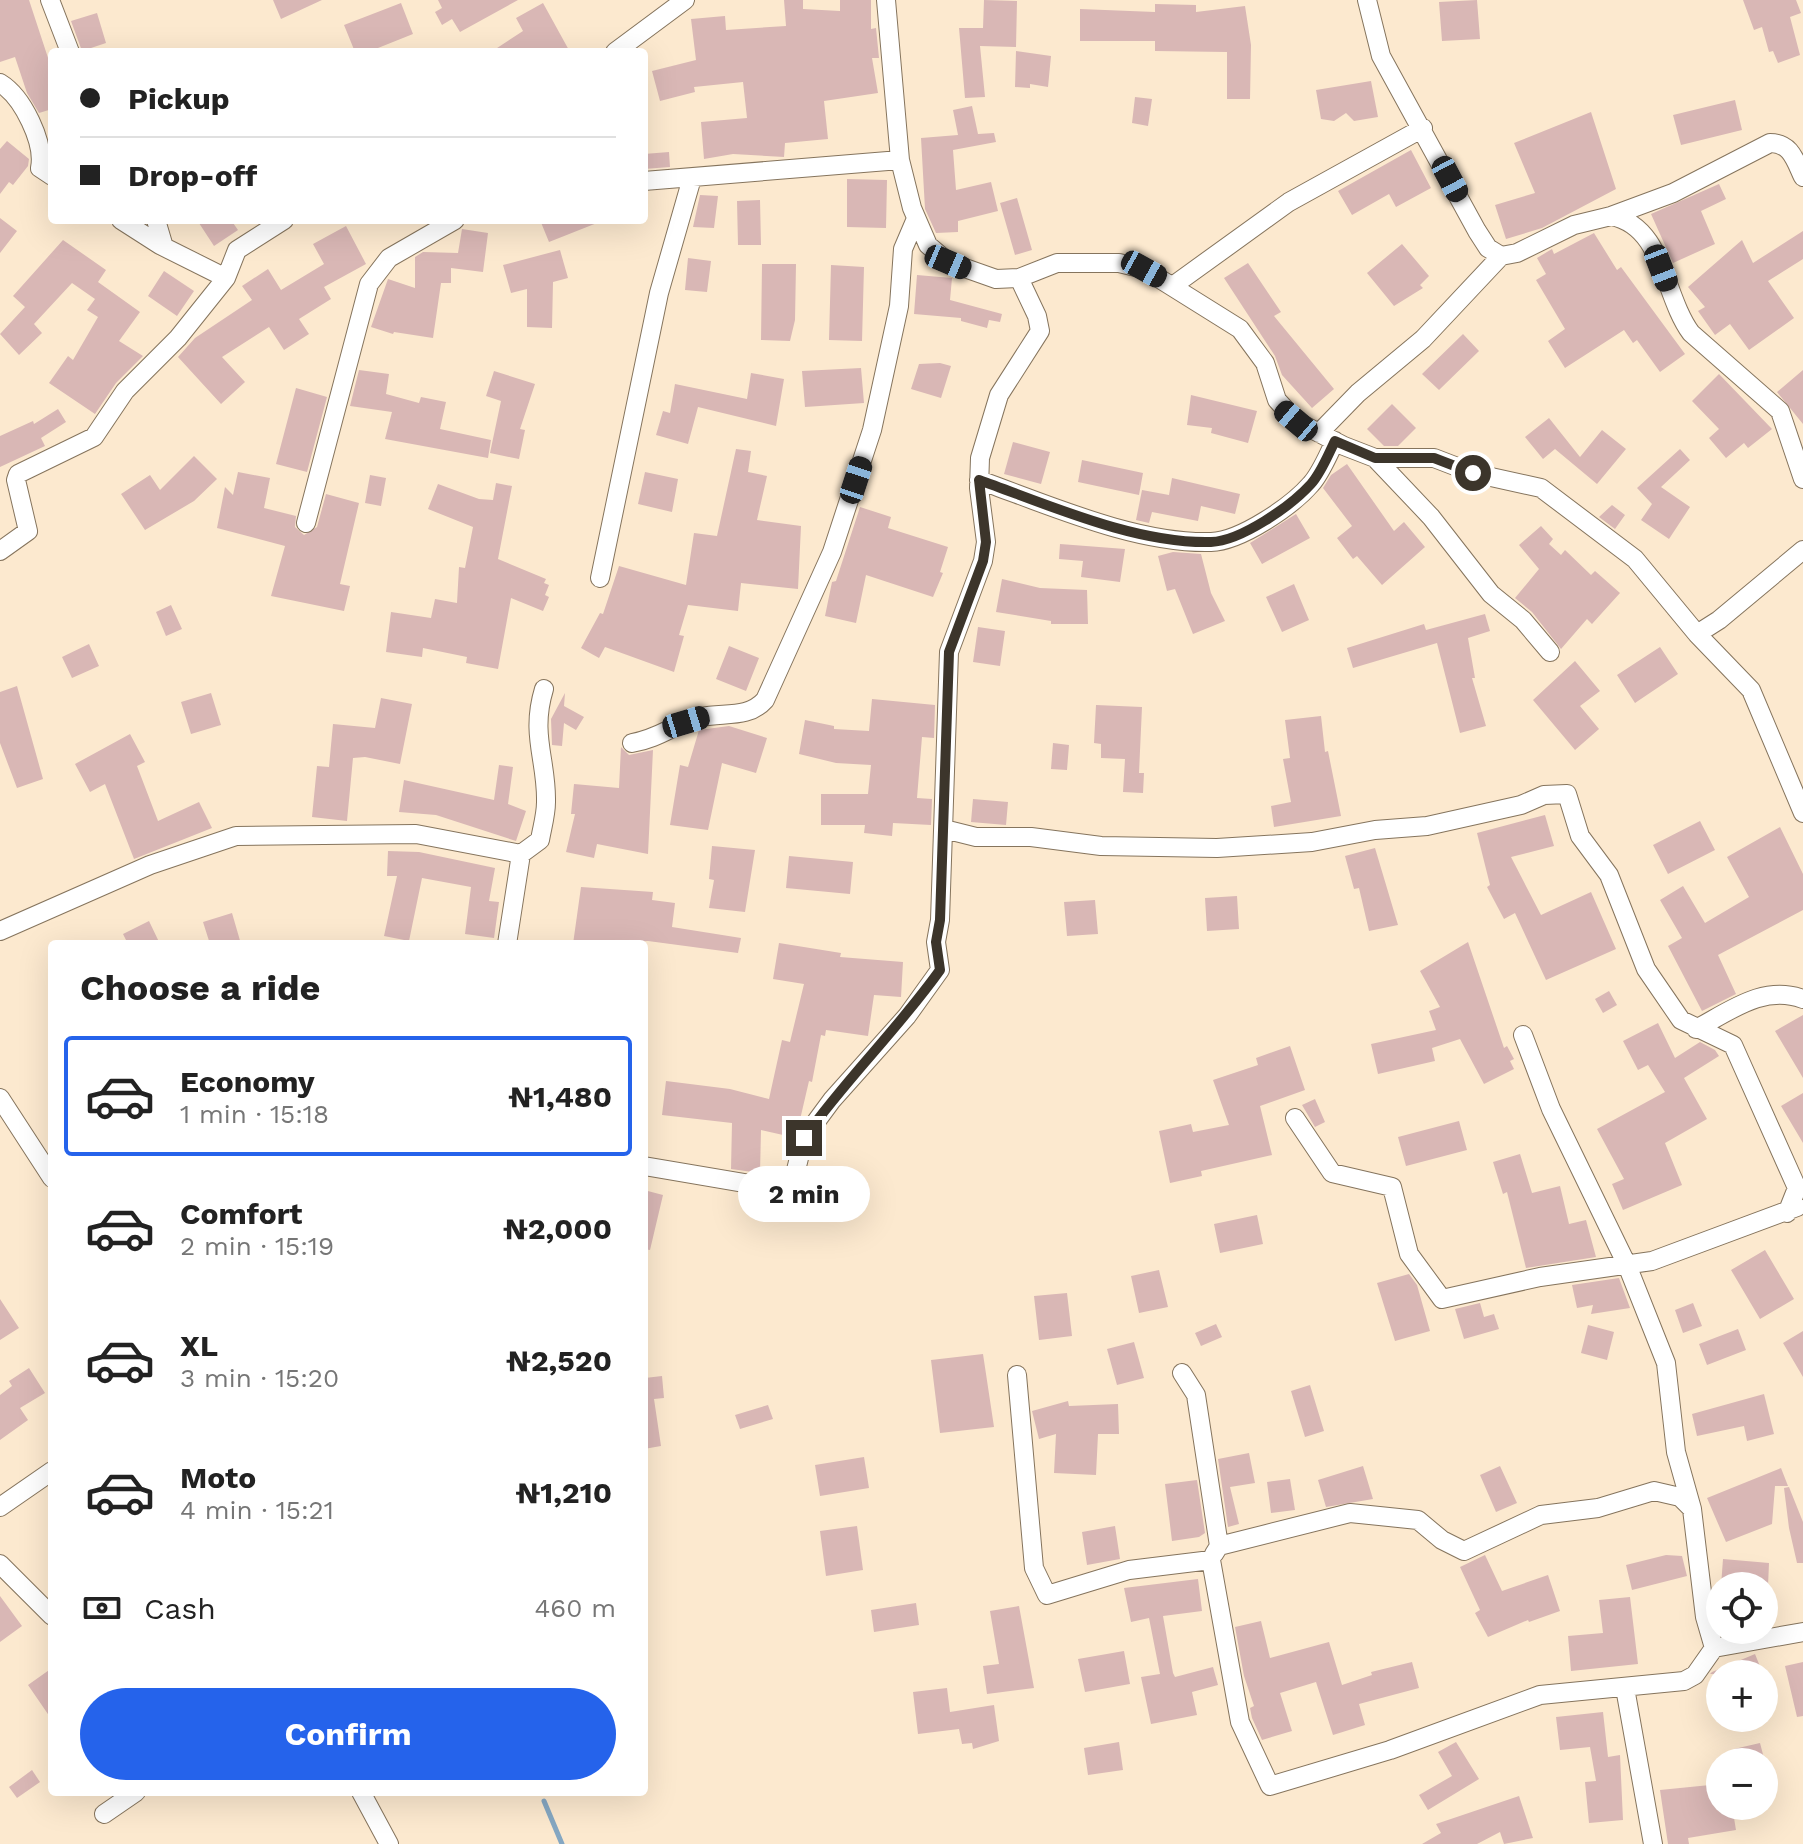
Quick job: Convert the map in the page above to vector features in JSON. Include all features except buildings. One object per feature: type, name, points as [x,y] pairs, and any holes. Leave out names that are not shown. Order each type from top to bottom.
[{"type":"street","points":[[50,0],[68,48]]},
{"type":"street","points":[[620,48],[685,0]]},
{"type":"street","points":[[886,0],[900,160],[915,221],[928,245],[948,262],[996,279],[1019,278],[1057,263],[1119,263],[1144,269],[1174,285],[1240,329],[1265,363],[1282,408],[1327,437],[1375,458],[1431,517],[1491,594],[1515,612],[1550,652]]},
{"type":"street","points":[[1367,0],[1381,56],[1477,231],[1488,248],[1501,256]]},
{"type":"street","points":[[0,83],[18,98],[43,154],[40,168],[48,173]]},
{"type":"street","points":[[1174,285],[1289,202],[1423,128]]},
{"type":"street","points":[[979,480],[1073,514],[1144,534],[1214,542],[1269,520],[1312,483],[1327,437],[1358,393],[1423,339],[1501,256],[1517,253],[1574,225],[1611,216],[1673,193],[1770,143],[1780,143],[1789,148],[1803,177]]},
{"type":"street","points":[[648,181],[900,160]]},
{"type":"street","points":[[600,578],[659,293],[692,178]]},
{"type":"street","points":[[1611,216],[1629,220],[1643,230],[1680,318],[1691,333],[1780,411],[1803,479]]},
{"type":"street","points":[[632,743],[654,739],[703,716],[747,713],[757,709],[765,700],[832,552],[872,430],[899,306],[903,249],[915,221]]},
{"type":"street","points":[[127,224],[164,247],[226,278]]},
{"type":"street","points":[[157,224],[164,247]]},
{"type":"street","points":[[0,551],[28,531],[16,480],[18,474],[94,437],[125,391],[178,338],[226,278],[237,250],[278,224]]},
{"type":"street","points":[[306,523],[369,284],[389,258],[448,224]]},
{"type":"street","points":[[648,1167],[786,1190],[794,1178],[804,1138],[832,1100],[907,1016],[940,970],[936,942],[940,920],[949,652],[975,587],[986,542],[979,480],[985,432],[999,395],[1040,331],[1037,316],[1019,278]]},
{"type":"street","points":[[1375,458],[1434,458],[1473,473],[1541,488],[1635,559],[1697,634],[1751,690],[1803,813]]},
{"type":"street","points":[[1697,634],[1719,620],[1803,550]]},
{"type":"street","points":[[508,940],[521,854],[540,840],[546,803],[538,751],[539,706],[544,689]]},
{"type":"street","points":[[944,829],[976,837],[1031,837],[1101,846],[1217,848],[1312,842],[1375,830],[1427,826],[1521,805],[1544,795],[1567,794],[1580,836],[1609,875],[1646,969],[1681,1020],[1733,1045],[1751,1080],[1782,1162],[1797,1188],[1795,1208],[1652,1261],[1540,1277],[1442,1299],[1409,1254],[1392,1187],[1332,1173],[1295,1118]]},
{"type":"street","points":[[0,931],[150,865],[236,836],[416,834],[521,854]]},
{"type":"street","points":[[1696,1029],[1757,996],[1787,993],[1803,999]]},
{"type":"street","points":[[1523,1035],[1551,1109],[1627,1265],[1666,1363],[1676,1452],[1692,1509],[1705,1617],[1714,1648]]},
{"type":"street","points":[[0,1098],[48,1172]]},
{"type":"street","points":[[1182,1373],[1196,1395],[1240,1722],[1270,1786],[1390,1750],[1540,1695],[1684,1681],[1695,1675],[1714,1648],[1803,1632]]},
{"type":"street","points":[[1017,1375],[1034,1568],[1047,1595],[1129,1570],[1215,1553],[1350,1513],[1418,1520],[1442,1540],[1464,1551],[1541,1515],[1598,1508],[1654,1491],[1680,1497],[1692,1509]]},
{"type":"street","points":[[0,1507],[48,1474]]},
{"type":"street","points":[[0,1564],[48,1612]]},
{"type":"street","points":[[1625,1688],[1653,1844]]},
{"type":"street","points":[[104,1814],[130,1796]]},
{"type":"street","points":[[363,1796],[389,1844]]},
{"type":"waterway","points":[[544,1801],[562,1844]]},
{"type":"route","points":[[804,1138],[832,1100],[907,1016],[940,970],[936,942],[940,920],[949,652],[983,561],[986,542],[979,480],[1073,514],[1144,534],[1214,542],[1269,520],[1312,483],[1335,441],[1375,458],[1434,458],[1473,473]]}]
